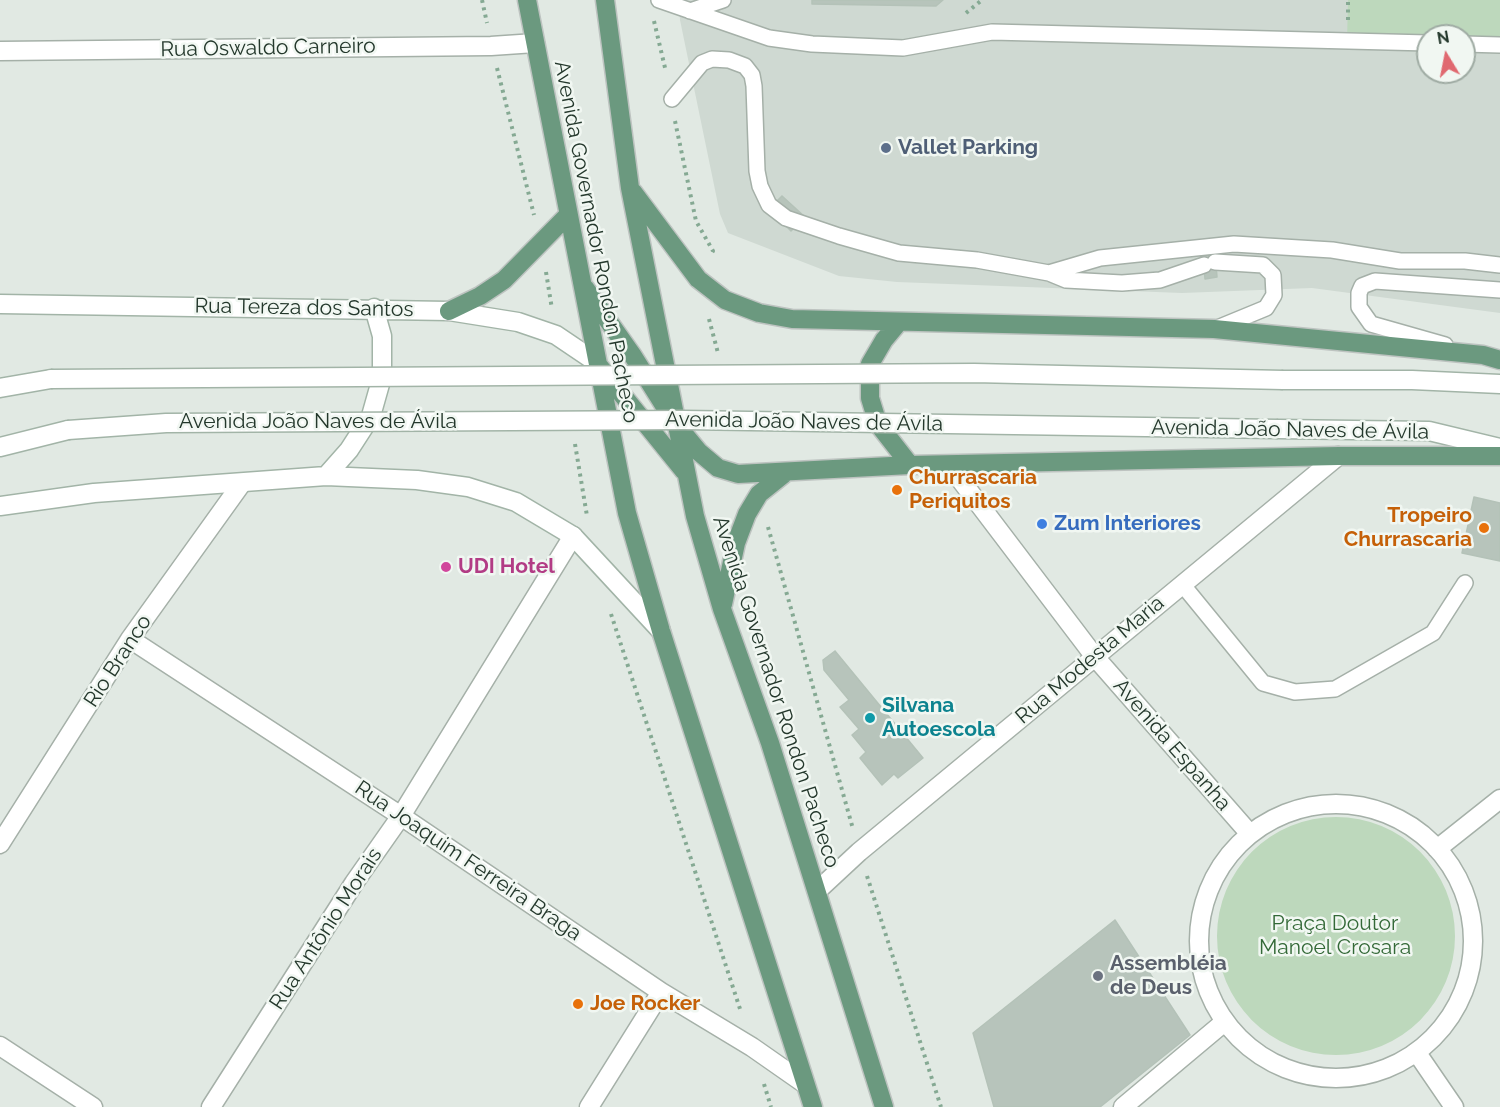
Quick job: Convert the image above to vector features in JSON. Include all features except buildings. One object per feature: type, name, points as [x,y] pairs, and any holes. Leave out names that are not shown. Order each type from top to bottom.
[{"type":"main road","name":"Avenida Governador Rondon Pacheco","points":[[527,0],[567,216],[627,513],[661,631],[813,1107]]},
{"type":"main road","name":"Avenida Governador Rondon Pacheco","points":[[605,0],[630,188],[685,472],[722,609],[770,743],[884,1107]]},
{"type":"main road","points":[[630,188],[698,279],[725,300],[759,313],[792,319],[1214,329],[1492,358]]},
{"type":"main road","points":[[449,311],[480,296],[504,280],[567,216]]},
{"type":"main road","points":[[582,284],[633,356],[675,423]]},
{"type":"main road","points":[[899,322],[884,340],[870,364],[870,398],[878,424],[910,465]]},
{"type":"main road","points":[[596,363],[685,472]]},
{"type":"main road","name":"Avenida João Naves de Ávila","points":[[675,423],[699,452],[718,468],[738,474],[783,474],[910,465],[950,466],[1338,456],[1500,456]]},
{"type":"main road","points":[[722,609],[736,543],[747,513],[759,494],[783,474]]},
{"type":"street","name":"Rua Oswaldo Carneiro","points":[[0,51],[491,46],[535,43]]},
{"type":"street","name":"Rua Tereza dos Santos","points":[[0,304],[374,308],[449,311],[518,322],[556,336],[596,363]]},
{"type":"street","points":[[326,476],[349,450],[371,416],[382,377],[382,336],[374,308]]},
{"type":"street","name":"Avenida João Naves de Ávila","points":[[0,388],[51,379],[974,374],[1412,380],[1500,384]]},
{"type":"street","points":[[0,378],[20,384]]},
{"type":"street","name":"Avenida João Naves de Ávila","points":[[0,447],[68,430],[166,423],[684,420],[1429,431],[1500,448]]},
{"type":"street","name":"Rua Modesta Maria","points":[[817,891],[859,852],[1338,456]]},
{"type":"street","name":"Avenida Espanha","points":[[950,466],[1095,657],[1250,834]]},
{"type":"street","name":"Avenida Governador Rondon Pacheco","points":[[0,506],[94,493],[326,476],[417,480],[468,487],[516,502],[573,536],[661,631]]},
{"type":"street","name":"Rio Branco","points":[[0,844],[130,639],[242,483]]},
{"type":"street","name":"Rua Antônio Morais","points":[[211,1107],[342,902],[401,816],[573,536]]},
{"type":"street","name":"Rua Joaquim Ferreira Braga","points":[[130,639],[401,816],[661,992],[752,1047],[805,1084]]},
{"type":"street","points":[[1437,849],[1500,799]]},
{"type":"street","points":[[1333,803],[1381,810],[1437,849],[1457,874],[1474,924],[1469,981],[1445,1026],[1417,1053],[1391,1068],[1327,1078],[1264,1059],[1222,1024],[1198,957],[1198,930],[1216,873],[1250,834],[1286,812],[1333,803]]},
{"type":"street","points":[[589,1107],[661,992]]},
{"type":"street","points":[[1123,1107],[1222,1024]]},
{"type":"street","points":[[0,1046],[93,1107]]},
{"type":"street","points":[[1417,1053],[1454,1107]]},
{"type":"lane","points":[[659,0],[769,38],[848,46],[903,48],[992,32],[1416,44]]},
{"type":"lane","points":[[690,11],[723,0]]},
{"type":"lane","points":[[1476,44],[1500,45]]},
{"type":"lane","points":[[672,99],[702,63],[712,59],[729,60],[745,66],[752,75],[755,94],[760,186],[769,205],[786,218],[899,253],[955,257],[1049,273],[1066,280],[1122,283],[1160,280],[1210,264],[1263,265],[1273,275],[1274,295],[1266,308],[1214,329]]},
{"type":"lane","points":[[1049,273],[1100,258],[1234,244],[1332,250],[1400,261],[1465,261],[1500,265]]},
{"type":"lane","points":[[1492,358],[1377,328],[1365,320],[1359,307],[1359,293],[1362,286],[1375,281],[1500,290]]},
{"type":"lane","points":[[1182,584],[1263,683],[1295,693],[1335,689],[1433,633],[1465,583]]},
{"type":"path","points":[[654,19],[696,221],[713,251],[698,279],[720,360]]},
{"type":"path","points":[[759,494],[859,852],[940,1107]]},
{"type":"shaded area","points":[[679,0],[1500,0],[1500,313],[1312,288],[1182,293],[897,282],[839,276],[728,233],[720,214],[680,20]]},
{"type":"green space","points":[[1348,0],[1500,0],[1500,45],[1476,44],[1476,24],[1416,24],[1416,38],[1347,42]]},
{"type":"green space","name":"Praça Doutor Manoel Crosara","points":[[1324,817],[1348,817],[1371,822],[1392,831],[1412,844],[1428,860],[1441,880],[1450,901],[1455,936],[1453,959],[1446,982],[1428,1012],[1412,1028],[1392,1041],[1371,1050],[1348,1055],[1324,1055],[1301,1050],[1280,1041],[1260,1028],[1244,1012],[1231,992],[1222,971],[1217,948],[1217,924],[1222,901],[1231,880],[1244,860],[1260,844],[1280,831],[1301,822]]},
{"type":"place","name":"Vallet Parking","points":[[886,148]]},
{"type":"place","name":"Churrascaria Periquitos","points":[[897,490]]},
{"type":"place","name":"Zum Interiores","points":[[1042,524]]},
{"type":"place","name":"Tropeiro Churrascaria","points":[[1484,528]]},
{"type":"place","name":"UDI Hotel","points":[[446,567]]},
{"type":"place","name":"Silvana Autoescola","points":[[870,718]]},
{"type":"place","name":"Assembléia de Deus","points":[[1098,976]]},
{"type":"place","name":"Joe Rocker","points":[[578,1004]]}]
